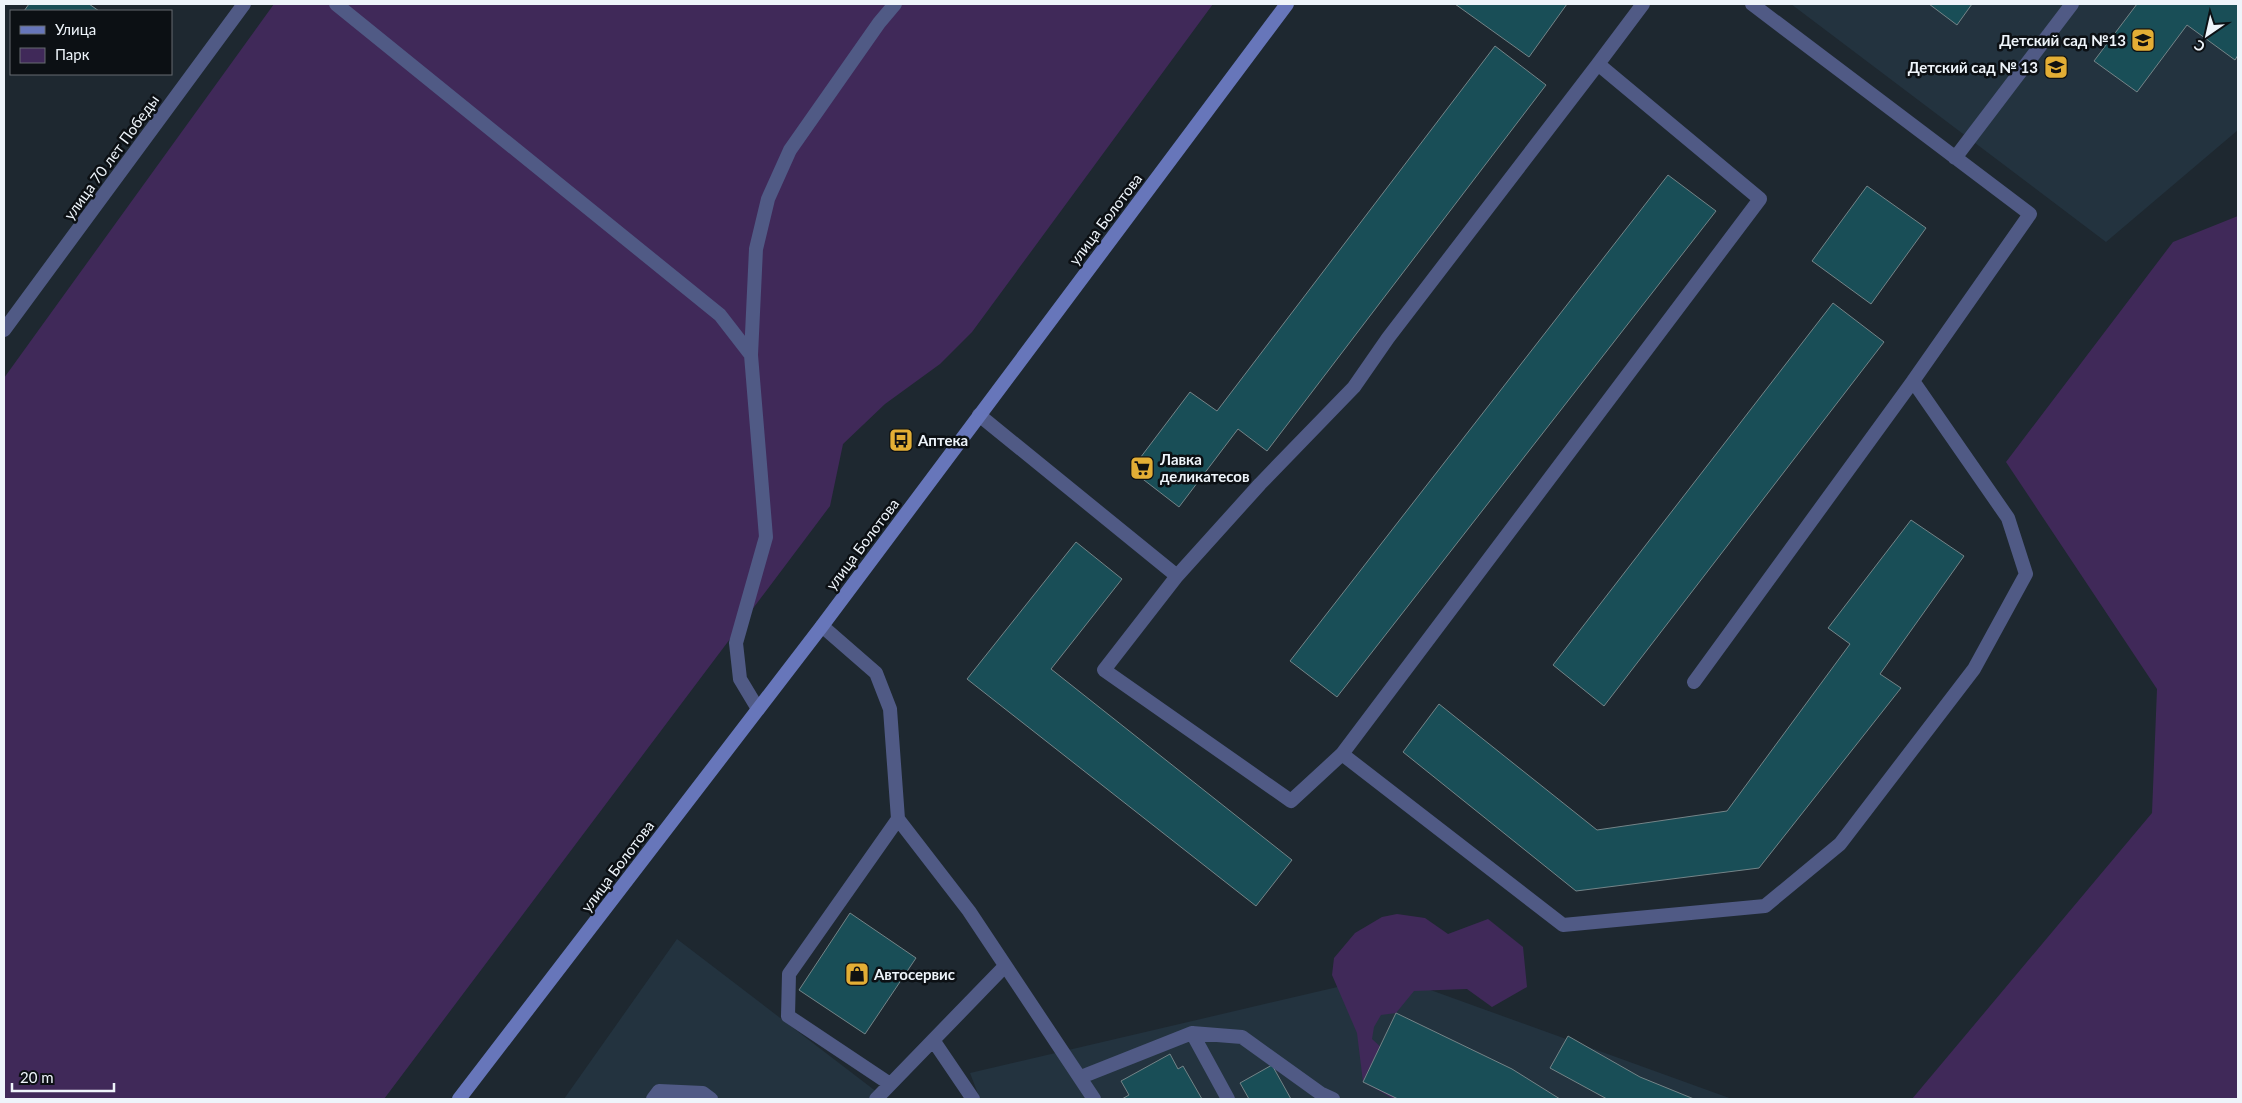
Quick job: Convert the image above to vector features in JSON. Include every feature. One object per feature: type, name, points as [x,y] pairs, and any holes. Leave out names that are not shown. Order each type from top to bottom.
[{"type":"main road","name":"улица Болотова","points":[[459,1099],[822,626],[1287,4]]},
{"type":"street","name":"улица 70 лет Победы","points":[[4,330],[244,4]]},
{"type":"street","points":[[336,4],[720,314],[750,354]]},
{"type":"street","points":[[758,709],[740,679],[736,643],[766,537],[750,354],[756,249],[768,199],[790,150],[879,23],[895,4]]},
{"type":"street","points":[[1598,64],[1760,199],[1342,754],[1291,801],[1104,670],[1177,576],[1260,484],[1354,387],[1388,338],[1643,4]]},
{"type":"street","points":[[1694,682],[1913,381],[2030,214],[1752,4]]},
{"type":"street","points":[[1955,158],[2072,4]]},
{"type":"street","points":[[1342,754],[1563,925],[1765,906],[1840,844],[1974,669],[2026,574],[2008,518],[1913,381]]},
{"type":"street","points":[[979,414],[1177,576]]},
{"type":"street","points":[[822,626],[876,673],[890,709],[898,819],[968,911],[1094,1099]]},
{"type":"street","points":[[890,1084],[788,1016],[790,974],[898,819]]},
{"type":"street","points":[[876,1099],[1005,966]]},
{"type":"street","points":[[1081,1077],[1192,1033],[1242,1037],[1320,1093],[1334,1099]]},
{"type":"street","points":[[1192,1033],[1228,1099]]},
{"type":"street","points":[[933,1040],[973,1099]]},
{"type":"street","points":[[653,1099],[659,1091],[703,1093],[712,1099]]},
{"type":"shaded area","name":"Детский сад № 13","points":[[1791,4],[2238,4],[2238,130],[2106,242]]},
{"type":"shaded area","points":[[677,939],[886,1099],[564,1099]]},
{"type":"shaded area","points":[[1389,975],[1732,1099],[980,1099],[970,1073]]},
{"type":"green space","points":[[274,4],[1213,4],[972,332],[940,364],[885,404],[843,444],[830,506],[384,1099],[4,1099],[4,378]]},
{"type":"green space","points":[[2238,216],[2238,1099],[1912,1099],[2152,813],[2157,689],[2006,462],[2173,242]]},
{"type":"green space","points":[[1397,914],[1425,918],[1448,934],[1488,919],[1523,947],[1527,987],[1492,1007],[1467,989],[1414,991],[1396,1013],[1381,1015],[1374,1027],[1372,1039],[1383,1049],[1479,1087],[1474,1099],[1394,1099],[1363,1082],[1357,1033],[1332,975],[1334,958],[1355,933],[1382,917]]},
{"type":"building","points":[[29,4],[89,4],[98,10],[25,10]]},
{"type":"building","points":[[1455,4],[1567,4],[1529,57]]},
{"type":"building","points":[[1929,4],[1972,4],[1957,25]]},
{"type":"building","name":"Детский сад №13","points":[[2137,4],[2238,4],[2238,55],[2235,60],[2187,25],[2137,92],[2094,61]]},
{"type":"building","points":[[1495,46],[1546,85],[1267,451],[1238,429],[1179,507],[1131,470],[1190,392],[1217,411]]},
{"type":"building","points":[[1668,175],[1716,211],[1337,697],[1290,661]]},
{"type":"building","points":[[1867,186],[1926,228],[1871,304],[1812,261]]},
{"type":"building","points":[[1833,303],[1884,342],[1604,706],[1553,665]]},
{"type":"building","points":[[1911,520],[1964,556],[1880,674],[1901,688],[1759,868],[1576,891],[1403,752],[1439,704],[1597,830],[1727,811],[1850,644],[1828,628]]},
{"type":"building","points":[[1076,542],[1122,579],[1051,669],[1292,860],[1256,906],[967,679]]},
{"type":"building","name":"Автосервис","points":[[850,913],[916,958],[865,1034],[799,990]]},
{"type":"building","points":[[1396,1013],[1512,1069],[1560,1099],[1398,1099],[1363,1082]]},
{"type":"building","points":[[1568,1036],[1640,1077],[1694,1099],[1607,1099],[1550,1068]]},
{"type":"building","points":[[1170,1054],[1178,1069],[1183,1066],[1202,1099],[1122,1099],[1129,1095],[1121,1081]]},
{"type":"building","points":[[1272,1065],[1291,1099],[1249,1099],[1240,1083]]},
{"type":"place","name":"Детский сад №13","points":[[2143,40]]},
{"type":"place","name":"Детский сад № 13","points":[[2056,67]]},
{"type":"place","name":"Аптека","points":[[901,440]]},
{"type":"place","name":"Лавка деликатесов","points":[[1142,468]]},
{"type":"place","name":"Автосервис","points":[[857,974]]}]
